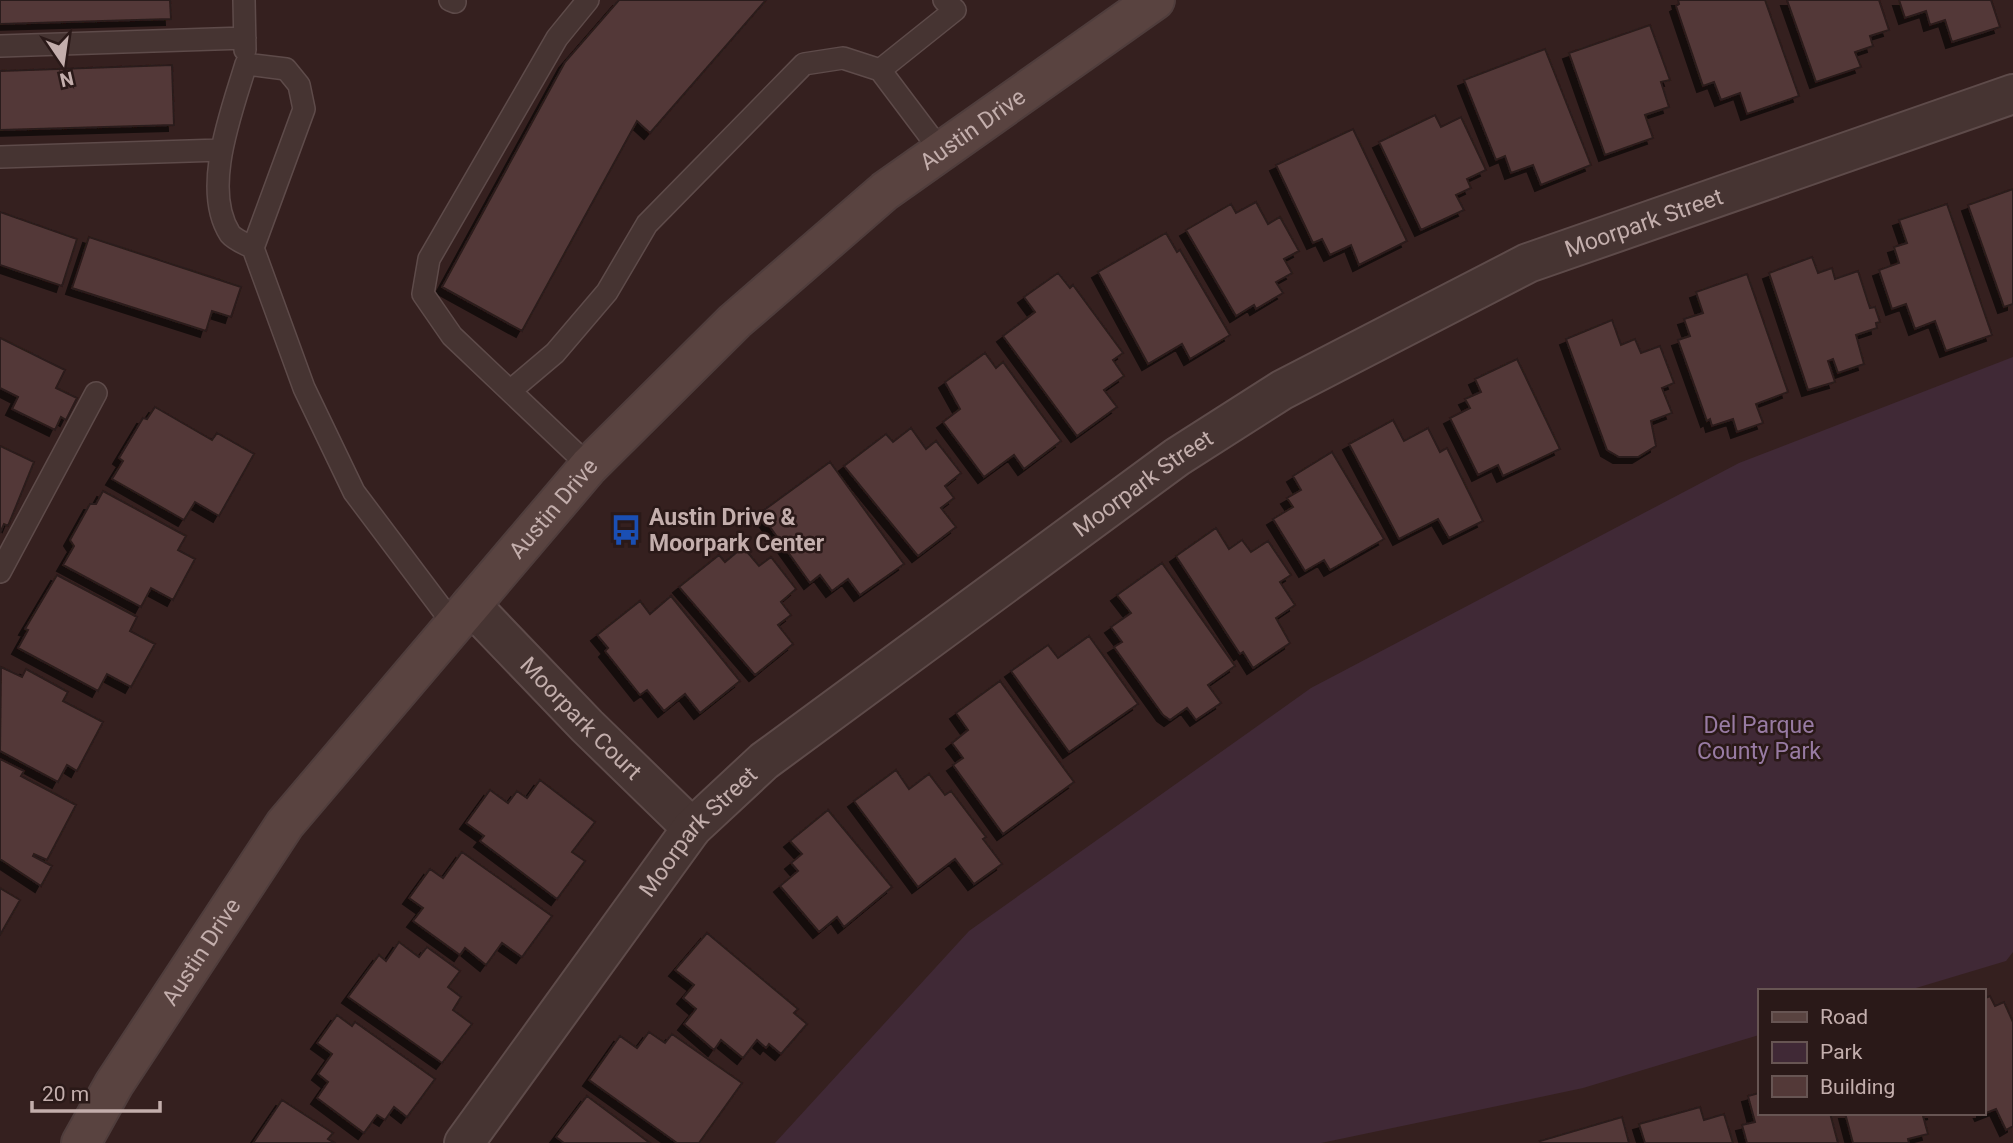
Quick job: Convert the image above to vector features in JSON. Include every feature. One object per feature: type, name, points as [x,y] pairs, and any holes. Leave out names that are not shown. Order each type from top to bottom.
[{"type":"main road","name":"Austin Drive","points":[[81,1143],[114,1084],[285,824],[589,466],[735,321],[885,191],[1156,0]]},
{"type":"street","name":"Moorpark Street","points":[[464,1143],[692,828],[764,761],[1177,457],[1282,390],[1528,263],[2013,94]]},
{"type":"street","name":"Moorpark Court","points":[[463,615],[587,726],[692,828]]},
{"type":"lane","points":[[244,0],[246,64],[221,150],[219,207],[231,236],[253,248]]},
{"type":"lane","points":[[588,0],[557,38],[429,259],[423,294],[452,336],[589,466]]},
{"type":"lane","points":[[880,70],[955,3]]},
{"type":"lane","points":[[0,46],[245,38]]},
{"type":"lane","points":[[510,391],[555,353],[607,292],[647,224],[804,64],[843,58],[880,70],[941,151]]},
{"type":"lane","points":[[246,64],[286,69],[299,85],[304,110],[253,248],[304,388],[354,492],[463,615]]},
{"type":"lane","points":[[0,157],[221,150]]},
{"type":"lane","points":[[0,572],[96,393]]},
{"type":"green space","name":"Del Parque County Park","points":[[2013,357],[2013,952],[2006,961],[1913,989],[1758,989],[1758,1035],[1583,1088],[1321,1143],[775,1143],[969,931],[1311,688],[1739,463]]},
{"type":"building","points":[[0,0],[170,0],[171,19],[0,24]]},
{"type":"building","points":[[619,0],[766,0],[650,133],[637,121],[522,331],[442,287],[565,62]]},
{"type":"building","points":[[1678,0],[1765,0],[1799,96],[1747,114],[1740,93],[1721,100],[1714,82],[1703,86],[1676,6],[1679,4]]},
{"type":"building","points":[[1787,0],[1879,0],[1889,30],[1870,36],[1873,46],[1855,52],[1861,67],[1816,82]]},
{"type":"building","points":[[1899,0],[1991,0],[2000,27],[1952,42],[1945,20],[1930,25],[1926,11],[1905,18]]},
{"type":"building","points":[[1650,25],[1670,80],[1661,82],[1669,107],[1645,115],[1653,138],[1605,155],[1569,53]]},
{"type":"building","points":[[1545,49],[1591,165],[1541,185],[1533,165],[1511,173],[1505,156],[1496,160],[1464,80]]},
{"type":"building","points":[[172,65],[174,125],[0,130],[0,71]]},
{"type":"building","points":[[1435,115],[1441,127],[1461,117],[1486,170],[1467,179],[1471,188],[1456,195],[1464,210],[1421,230],[1379,142]]},
{"type":"building","points":[[1353,129],[1407,241],[1359,265],[1351,245],[1330,255],[1322,239],[1313,243],[1276,165]]},
{"type":"building","points":[[2013,189],[2013,304],[2004,307],[1968,205]]},
{"type":"building","points":[[1256,202],[1268,224],[1280,217],[1299,251],[1284,259],[1292,273],[1276,282],[1283,293],[1256,309],[1254,305],[1236,316],[1186,230],[1231,204],[1236,213]]},
{"type":"building","points":[[1947,204],[1992,335],[1946,351],[1935,321],[1915,329],[1906,304],[1892,309],[1879,270],[1899,263],[1894,247],[1907,243],[1899,220]]},
{"type":"building","points":[[0,212],[77,239],[62,286],[0,265]]},
{"type":"building","points":[[1166,233],[1177,252],[1180,250],[1230,335],[1190,359],[1182,344],[1148,364],[1098,272]]},
{"type":"building","points":[[89,237],[241,287],[231,317],[212,311],[206,331],[72,288]]},
{"type":"building","points":[[1812,257],[1818,273],[1832,268],[1835,279],[1858,271],[1870,308],[1875,307],[1880,322],[1876,323],[1877,328],[1856,335],[1864,364],[1838,373],[1833,359],[1828,361],[1835,382],[1808,390],[1769,273]]},
{"type":"building","points":[[1058,273],[1070,288],[1073,285],[1123,353],[1113,360],[1124,376],[1104,390],[1117,407],[1077,436],[1003,336],[1035,312],[1024,297]]},
{"type":"building","points":[[1747,274],[1788,392],[1756,404],[1763,423],[1737,432],[1733,419],[1712,426],[1710,419],[1707,421],[1678,340],[1690,336],[1684,319],[1703,313],[1696,292]]},
{"type":"building","points":[[1612,320],[1621,345],[1635,339],[1641,353],[1660,346],[1674,383],[1662,388],[1672,413],[1651,421],[1656,446],[1638,457],[1619,457],[1607,450],[1566,339]]},
{"type":"building","points":[[0,338],[65,370],[56,388],[77,398],[66,420],[61,417],[55,430],[12,409],[18,397],[0,388]]},
{"type":"building","points":[[985,353],[996,368],[1003,362],[1061,441],[1024,469],[1014,455],[984,477],[943,422],[960,409],[945,382]]},
{"type":"building","points":[[1517,359],[1560,449],[1503,476],[1498,465],[1478,475],[1450,418],[1470,408],[1465,399],[1481,392],[1475,379]]},
{"type":"building","points":[[155,407],[212,440],[217,433],[254,454],[219,516],[195,502],[184,520],[112,479],[123,461],[119,458],[143,418],[147,419]]},
{"type":"building","points":[[1393,420],[1404,441],[1428,428],[1440,452],[1447,448],[1483,521],[1449,538],[1438,519],[1399,539],[1349,444]]},
{"type":"building","points":[[911,428],[926,449],[936,441],[961,473],[945,486],[954,498],[941,508],[956,527],[918,556],[844,466],[886,434],[893,442]]},
{"type":"building","points":[[0,446],[34,462],[8,526],[4,524],[0,533]]},
{"type":"building","points":[[1332,452],[1384,539],[1330,570],[1324,560],[1305,571],[1273,519],[1293,507],[1287,498],[1301,490],[1293,476]]},
{"type":"building","points":[[830,462],[904,564],[860,595],[848,579],[832,591],[820,575],[810,583],[760,513]]},
{"type":"building","points":[[103,491],[186,536],[178,550],[195,559],[173,600],[151,588],[141,607],[63,565],[74,546],[70,540],[90,504],[96,504]]},
{"type":"building","points":[[1216,528],[1229,549],[1242,540],[1251,552],[1268,541],[1291,575],[1280,582],[1295,605],[1276,618],[1290,643],[1253,668],[1243,652],[1240,654],[1176,556]]},
{"type":"building","points":[[743,547],[759,566],[771,557],[796,589],[781,602],[791,615],[778,625],[793,644],[755,675],[679,587],[719,555],[725,562]]},
{"type":"building","points":[[1162,563],[1235,666],[1208,685],[1221,703],[1196,720],[1187,708],[1170,720],[1163,715],[1114,647],[1122,642],[1111,627],[1131,613],[1117,595]]},
{"type":"building","points":[[57,575],[137,617],[130,631],[155,644],[131,687],[107,674],[98,691],[18,648],[28,630],[25,629]]},
{"type":"building","points":[[671,596],[740,681],[700,713],[685,694],[664,711],[647,690],[640,695],[605,651],[608,648],[597,635],[640,601],[650,614]]},
{"type":"building","points":[[1089,636],[1138,704],[1069,752],[1011,671],[1048,645],[1058,658]]},
{"type":"building","points":[[1,667],[22,677],[26,669],[68,692],[63,701],[103,722],[77,771],[67,765],[58,782],[0,751]]},
{"type":"building","points":[[1000,681],[1074,782],[1003,834],[953,765],[963,758],[952,743],[968,730],[956,713]]},
{"type":"building","points":[[0,759],[24,771],[21,776],[76,805],[47,860],[34,854],[33,856],[52,866],[41,886],[0,859]]},
{"type":"building","points":[[896,770],[909,789],[929,774],[945,795],[951,791],[986,837],[983,839],[1002,864],[974,884],[955,859],[918,887],[854,801]]},
{"type":"building","points":[[540,780],[595,822],[572,852],[585,861],[557,899],[480,841],[484,836],[466,823],[490,790],[508,803],[517,791],[527,798]]},
{"type":"building","points":[[828,810],[892,887],[844,927],[837,917],[819,932],[780,886],[798,871],[791,863],[802,854],[790,841]]},
{"type":"building","points":[[462,852],[552,916],[522,957],[502,943],[486,965],[465,948],[460,955],[413,921],[423,908],[409,898],[430,869],[443,878]]},
{"type":"building","points":[[0,888],[20,900],[0,935]]},
{"type":"building","points":[[707,933],[798,1009],[794,1013],[807,1024],[781,1054],[769,1044],[766,1048],[757,1040],[743,1058],[721,1040],[714,1050],[684,1024],[696,1009],[683,998],[694,985],[675,970]]},
{"type":"building","points":[[399,942],[419,957],[427,947],[460,971],[448,987],[461,997],[453,1010],[472,1024],[442,1063],[348,997],[379,955],[386,961]]},
{"type":"building","points":[[1990,996],[1995,1006],[2004,1002],[2013,1022],[2013,1126],[2006,1130],[1996,1109],[1985,1113],[1985,998]]},
{"type":"building","points":[[337,1015],[352,1026],[355,1022],[435,1079],[407,1117],[394,1107],[385,1120],[377,1115],[364,1133],[317,1098],[328,1082],[318,1074],[332,1054],[317,1043]]},
{"type":"building","points":[[649,1032],[665,1043],[672,1034],[742,1083],[699,1143],[677,1143],[589,1080],[620,1036],[637,1048]]},
{"type":"building","points":[[1758,1093],[1758,1115],[1831,1115],[1838,1143],[1747,1143],[1742,1125],[1755,1122],[1748,1096]]},
{"type":"building","points":[[587,1096],[650,1143],[564,1143],[556,1137]]},
{"type":"building","points":[[282,1100],[333,1133],[328,1139],[335,1143],[253,1143]]},
{"type":"building","points":[[1700,1107],[1704,1120],[1724,1114],[1733,1143],[1645,1143],[1639,1124]]},
{"type":"building","points":[[1846,1115],[1927,1115],[1923,1116],[1928,1134],[1908,1139],[1909,1143],[1853,1143]]},
{"type":"building","points":[[1622,1117],[1629,1143],[1540,1141]]},
{"type":"place","name":"Austin Drive & Moorpark Center","points":[[626,530]]}]
